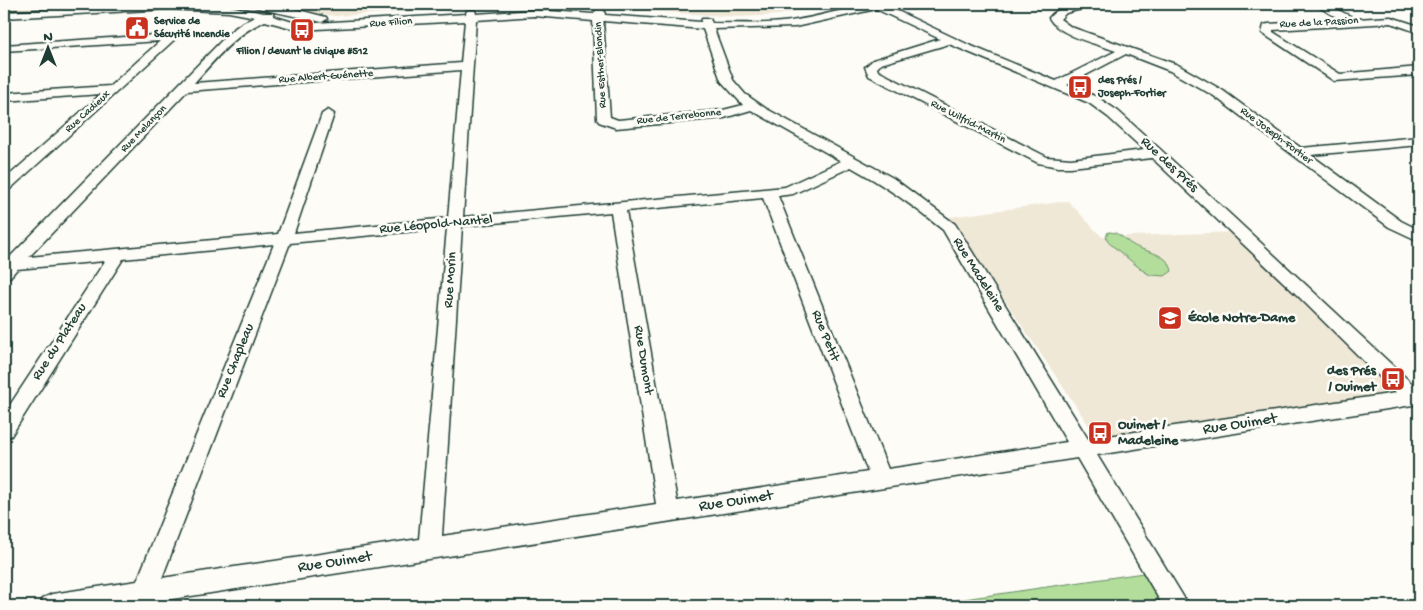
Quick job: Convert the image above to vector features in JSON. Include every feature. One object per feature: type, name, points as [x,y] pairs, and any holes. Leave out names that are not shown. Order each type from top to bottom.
[{"type":"street","name":"Rue Filion","points":[[4,15],[223,4]]},
{"type":"street","name":"Rue Filion","points":[[239,4],[283,9],[319,19],[343,20],[534,13],[599,15],[707,24],[764,26],[879,4]]},
{"type":"street","name":"Rue Melançon","points":[[8,269],[235,33],[246,25],[297,4]]},
{"type":"street","name":"Rue Filion","points":[[795,20],[847,4]]},
{"type":"street","name":"Rue des Prés","points":[[879,4],[949,40],[1092,100],[1113,114],[1417,398]]},
{"type":"street","name":"Rue Joseph-Fortier","points":[[1090,4],[1062,11],[1054,18],[1057,23],[1067,29],[1191,76],[1218,93],[1396,224],[1419,236]]},
{"type":"street","points":[[1319,4],[1352,21]]},
{"type":"street","name":"Rue Filion","points":[[169,6],[229,9],[254,13],[299,26],[323,27],[471,15]]},
{"type":"street","name":"Rue Morin","points":[[430,548],[471,15]]},
{"type":"street","name":"Rue Esther-Blondin","points":[[599,15],[597,24],[604,120]]},
{"type":"street","name":"Rue de la Passion","points":[[1419,30],[1407,24],[1391,20],[1268,27],[1267,33],[1338,78],[1419,71]]},
{"type":"street","name":"Rue Madeleine","points":[[707,24],[727,80],[741,97],[753,106],[888,181],[921,204],[949,227],[1177,606]]},
{"type":"street","name":"Rue Cadieux","points":[[4,48],[171,37],[4,187]]},
{"type":"street","name":"Rue Wilfrid-Martin","points":[[949,40],[877,62],[871,67],[873,73],[1043,160],[1071,163],[1156,153]]},
{"type":"street","points":[[1057,85],[1126,50]]},
{"type":"street","name":"Rue Albert-Guénette","points":[[184,88],[467,66]]},
{"type":"street","points":[[4,97],[114,89]]},
{"type":"street","name":"Rue de Terrebonne","points":[[604,120],[616,124],[724,114],[753,106]]},
{"type":"street","name":"Rue Chapleau","points":[[142,599],[284,239],[328,114]]},
{"type":"street","points":[[1298,152],[1419,141]]},
{"type":"street","name":"Rue Léopold-Nantel","points":[[8,269],[117,255],[788,191],[852,161]]},
{"type":"street","points":[[4,175],[19,174]]},
{"type":"street","name":"Rue Petit","points":[[768,193],[882,480]]},
{"type":"street","name":"Rue Dumont","points":[[618,207],[668,512]]},
{"type":"street","name":"Rue du Plateau","points":[[4,430],[117,255]]},
{"type":"street","name":"Rue Ouimet","points":[[52,606],[142,599],[430,548],[1417,398]]},
{"type":"shaded area","points":[[4,4],[163,4],[8,13],[4,12]]},
{"type":"shaded area","points":[[311,4],[539,4],[334,16],[302,10],[301,7]]},
{"type":"shaded area","points":[[539,4],[828,4],[779,15],[739,17]]},
{"type":"shaded area","name":"École Notre-Dame","points":[[1068,201],[1102,237],[1234,232],[1407,399],[1100,442],[949,217]]},
{"type":"green space","points":[[1108,232],[1119,235],[1138,248],[1156,254],[1166,260],[1172,271],[1165,276],[1150,275],[1109,243],[1106,237]]},
{"type":"green space","points":[[1150,572],[1171,606],[916,606]]},
{"type":"place","name":"Service de Sécurité Incendie","points":[[137,28]]},
{"type":"place","name":"Filion / devant le civique #512","points":[[302,30]]},
{"type":"place","name":"des Prés / Joseph-Fortier","points":[[1080,87]]},
{"type":"place","name":"École Notre-Dame","points":[[1170,318]]},
{"type":"place","name":"des Prés / Ouimet","points":[[1393,379]]},
{"type":"place","name":"Ouimet / Madeleine","points":[[1100,433]]}]
